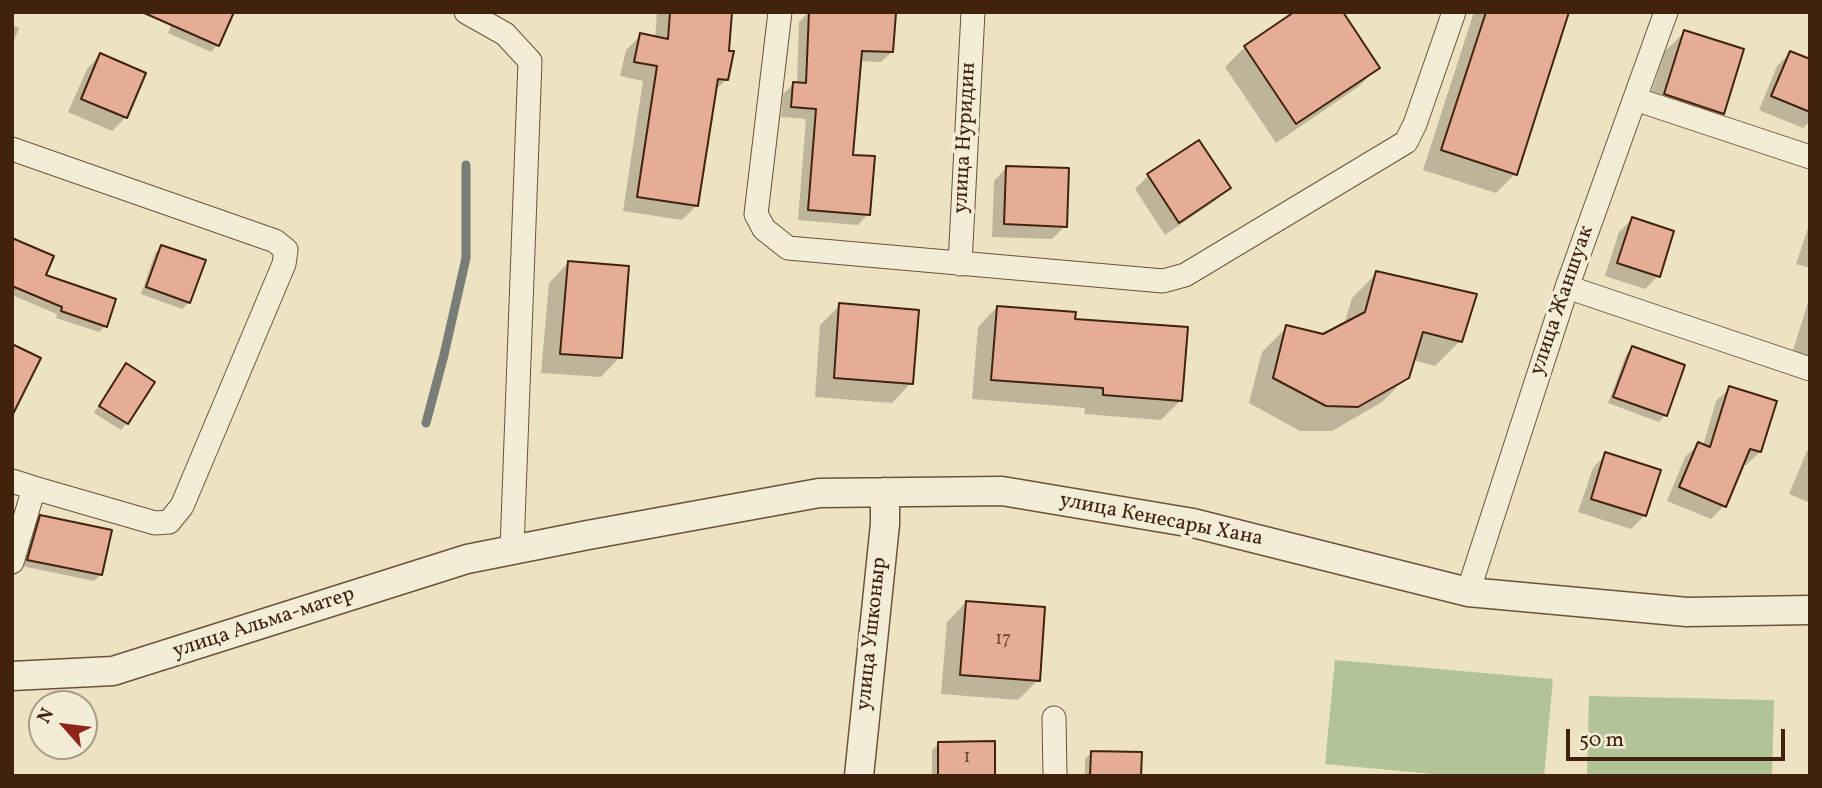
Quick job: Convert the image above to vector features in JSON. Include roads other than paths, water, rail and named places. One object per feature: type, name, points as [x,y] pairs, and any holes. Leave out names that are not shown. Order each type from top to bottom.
[{"type":"street","points":[[466,12],[505,34],[530,61],[512,549]]},
{"type":"street","points":[[780,12],[757,214],[764,229],[788,248],[1163,281],[1185,275],[1406,142],[1415,124],[1454,12]]},
{"type":"street","name":"улица Нуридин","points":[[960,264],[973,12]]},
{"type":"street","name":"улица Жаншуак","points":[[1468,592],[1567,287],[1666,12]]},
{"type":"street","points":[[1635,99],[1810,157]]},
{"type":"street","points":[[12,149],[275,241],[286,250],[284,264],[182,506],[169,522],[155,523],[12,481]]},
{"type":"street","points":[[1567,287],[1810,369]]},
{"type":"street","points":[[12,562],[34,488]]},
{"type":"street","name":"улица Кенесары Хана","points":[[512,549],[819,493],[1002,491],[1180,521],[1468,592],[1686,612],[1810,610]]},
{"type":"street","name":"улица Ушконыр","points":[[859,776],[885,524],[885,492]]},
{"type":"street","name":"улица Альма-матер","points":[[12,677],[113,671],[467,559],[512,549]]},
{"type":"street","points":[[1054,719],[1055,776]]},
{"type":"waterway","points":[[426,423],[466,258],[466,165]]}]
